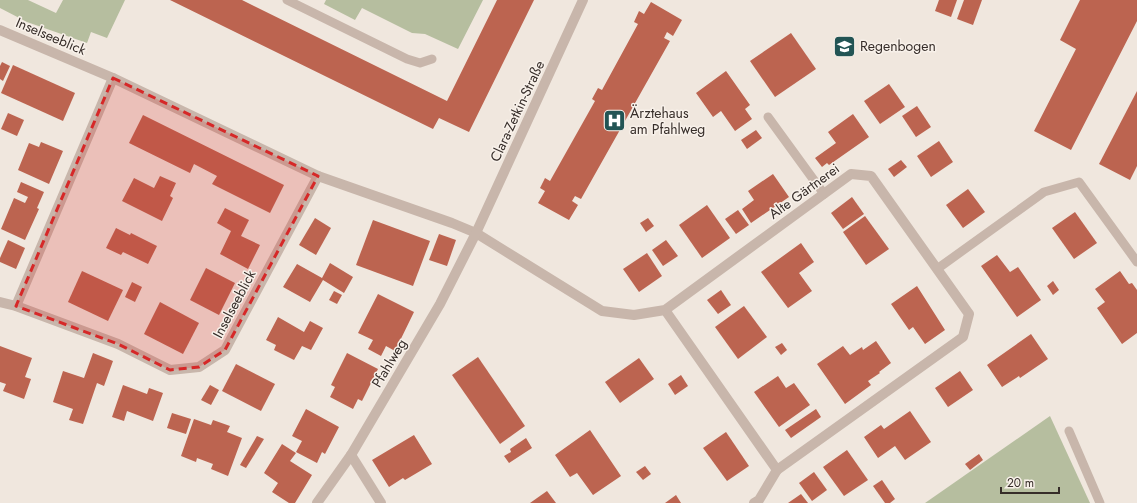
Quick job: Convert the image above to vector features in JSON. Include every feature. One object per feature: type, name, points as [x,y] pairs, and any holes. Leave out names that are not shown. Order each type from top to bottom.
[{"type":"street","name":"Clara-Zetkin-Straße","points":[[476,233],[583,0]]},
{"type":"street","name":"Inselseeblick","points":[[0,30],[113,78],[318,176],[452,223],[476,233]]},
{"type":"street","points":[[16,306],[113,78]]},
{"type":"street","name":"Alte Gärtnerei","points":[[476,233],[602,311],[634,314],[665,310],[851,174],[871,176],[969,314],[963,337],[777,470],[758,500],[754,503]]},
{"type":"street","name":"Inselseeblick","points":[[0,302],[16,306],[118,344],[170,370],[199,368],[225,350],[318,176]]},
{"type":"street","name":"Pfahlweg","points":[[317,503],[351,455],[440,304],[476,233]]},
{"type":"street","points":[[665,310],[777,470]]},
{"type":"street","points":[[351,455],[381,503]]},
{"type":"lane","points":[[287,0],[407,59],[420,63],[432,59]]},
{"type":"lane","points":[[768,117],[824,194]]},
{"type":"lane","points":[[937,269],[1044,192],[1079,182],[1137,262]]},
{"type":"lane","points":[[1069,432],[1100,503]]},
{"type":"highlighted area","points":[[113,78],[318,176],[225,350],[199,367],[170,370],[118,344],[16,306]]},
{"type":"green space","points":[[0,0],[28,0],[56,13],[63,0],[125,0],[107,38],[91,32],[87,43],[27,22],[0,8]]},
{"type":"green space","points":[[326,0],[483,0],[458,49],[425,34],[412,33],[362,8],[355,20],[324,4]]},
{"type":"green space","points":[[1050,416],[1090,503],[925,503]]},
{"type":"building","points":[[170,0],[242,0],[447,101],[497,0],[534,0],[469,132],[439,118],[433,129]]},
{"type":"building","points":[[939,0],[957,0],[951,17],[935,11]]},
{"type":"building","points":[[964,0],[982,0],[973,25],[957,19]]},
{"type":"building","points":[[1080,0],[1137,0],[1137,21],[1071,150],[1034,131],[1076,49],[1060,40]]},
{"type":"building","name":"Ärztehaus am Pfahlweg","points":[[651,2],[682,20],[673,36],[667,32],[664,38],[670,41],[581,199],[575,196],[572,201],[578,205],[569,220],[538,203],[545,191],[540,188],[545,178],[550,181],[595,101],[592,99],[598,88],[602,90],[638,24],[634,22],[639,11],[644,14]]},
{"type":"building","points":[[791,33],[816,69],[775,97],[750,61]]},
{"type":"building","points":[[2,62],[10,66],[3,81],[0,79],[0,66]]},
{"type":"building","points":[[13,65],[75,93],[63,121],[1,93]]},
{"type":"building","points":[[726,71],[750,105],[745,109],[752,119],[735,131],[721,111],[713,117],[696,93]]},
{"type":"building","points":[[889,84],[905,107],[880,124],[864,101]]},
{"type":"building","points":[[1137,91],[1137,166],[1130,180],[1099,164]]},
{"type":"building","points":[[917,106],[931,127],[916,137],[902,116]]},
{"type":"building","points":[[8,113],[24,120],[17,136],[1,129]]},
{"type":"building","points":[[853,114],[869,137],[829,165],[827,163],[822,167],[815,158],[836,143],[828,132]]},
{"type":"building","points":[[143,115],[284,185],[270,213],[212,184],[217,176],[194,164],[190,173],[129,143]]},
{"type":"building","points":[[756,130],[762,138],[747,149],[741,140]]},
{"type":"building","points":[[939,141],[953,162],[931,177],[917,156]]},
{"type":"building","points":[[41,142],[63,151],[49,184],[18,170],[29,143],[39,147]]},
{"type":"building","points":[[901,160],[907,167],[894,177],[888,169]]},
{"type":"building","points":[[773,174],[789,197],[751,223],[742,209],[754,200],[748,191]]},
{"type":"building","points":[[160,176],[176,183],[170,196],[173,198],[162,221],[122,201],[134,178],[154,188]]},
{"type":"building","points":[[21,182],[44,192],[37,208],[39,209],[25,240],[1,229],[14,198],[25,203],[28,197],[17,192]]},
{"type":"building","points":[[968,189],[985,212],[963,228],[946,205]]},
{"type":"building","points":[[852,197],[864,214],[843,229],[831,213]]},
{"type":"building","points":[[707,205],[730,238],[702,258],[679,225]]},
{"type":"building","points":[[225,208],[249,220],[241,236],[260,245],[248,269],[220,254],[231,231],[217,223]]},
{"type":"building","points":[[738,210],[749,225],[736,234],[725,219]]},
{"type":"building","points":[[1075,212],[1097,243],[1074,259],[1052,228]]},
{"type":"building","points":[[865,216],[889,249],[866,265],[843,232]]},
{"type":"building","points":[[315,218],[331,228],[316,255],[299,245]]},
{"type":"building","points":[[648,218],[654,226],[646,232],[640,223]]},
{"type":"building","points":[[373,220],[430,241],[413,286],[356,265]]},
{"type":"building","points":[[116,228],[130,235],[131,233],[157,246],[148,264],[123,252],[121,255],[106,248]]},
{"type":"building","points":[[439,234],[456,240],[447,266],[429,260]]},
{"type":"building","points":[[8,240],[25,248],[16,269],[0,262],[0,258]]},
{"type":"building","points":[[666,240],[678,256],[663,266],[652,250]]},
{"type":"building","points":[[801,243],[814,262],[799,273],[812,291],[788,308],[761,272]]},
{"type":"building","points":[[647,253],[662,276],[639,292],[623,269]]},
{"type":"building","points":[[997,255],[1010,272],[1018,267],[1041,300],[1017,317],[981,266]]},
{"type":"building","points":[[330,263],[353,277],[344,293],[323,280],[310,302],[283,287],[297,264],[322,278]]},
{"type":"building","points":[[206,268],[235,283],[219,315],[190,300]]},
{"type":"building","points":[[82,271],[123,290],[108,321],[68,302]]},
{"type":"building","points":[[1120,271],[1129,284],[1132,283],[1137,290],[1137,333],[1122,344],[1097,308],[1105,302],[1095,289]]},
{"type":"building","points":[[1053,281],[1059,290],[1053,295],[1047,286]]},
{"type":"building","points":[[132,282],[142,287],[135,302],[125,297]]},
{"type":"building","points":[[917,286],[945,330],[925,344],[913,327],[909,330],[891,304]]},
{"type":"building","points":[[721,290],[731,305],[718,314],[707,300]]},
{"type":"building","points":[[334,291],[342,295],[337,304],[329,300]]},
{"type":"building","points":[[378,294],[414,312],[395,351],[386,346],[381,356],[368,349],[373,340],[358,333]]},
{"type":"building","points":[[160,302],[199,323],[183,354],[144,334]]},
{"type":"building","points":[[744,306],[767,337],[738,359],[715,327]]},
{"type":"building","points":[[278,317],[304,332],[310,321],[323,328],[311,350],[302,346],[294,360],[274,350],[276,345],[266,340]]},
{"type":"building","points":[[1031,334],[1048,359],[1020,378],[1019,376],[1002,387],[987,365]]},
{"type":"building","points":[[876,341],[891,363],[868,381],[871,385],[845,404],[817,364],[843,346],[850,355],[862,347],[863,350]]},
{"type":"building","points":[[782,343],[787,350],[781,355],[775,347]]},
{"type":"building","points":[[0,346],[32,358],[25,377],[31,379],[24,399],[3,391],[6,384],[0,382]]},
{"type":"building","points":[[93,353],[113,361],[104,386],[97,383],[83,424],[69,420],[73,409],[53,402],[63,371],[84,378]]},
{"type":"building","points":[[347,353],[378,369],[362,401],[358,399],[353,409],[330,397],[335,387],[331,385]]},
{"type":"building","points":[[478,357],[525,426],[500,444],[452,375]]},
{"type":"building","points":[[639,358],[654,379],[620,403],[605,382]]},
{"type":"building","points":[[236,364],[275,384],[261,411],[222,391]]},
{"type":"building","points":[[960,371],[973,390],[948,407],[935,388]]},
{"type":"building","points":[[681,375],[688,386],[675,395],[668,384]]},
{"type":"building","points":[[778,376],[786,388],[794,383],[810,405],[779,427],[754,392]]},
{"type":"building","points":[[123,385],[147,394],[149,388],[163,393],[153,421],[127,411],[124,421],[112,417]]},
{"type":"building","points":[[210,385],[219,390],[211,405],[201,400]]},
{"type":"building","points":[[306,409],[339,427],[325,454],[322,452],[317,463],[296,452],[302,441],[292,436]]},
{"type":"building","points":[[816,409],[821,417],[791,438],[785,430]]},
{"type":"building","points":[[910,411],[931,442],[905,460],[895,446],[878,458],[864,437],[881,425],[884,429]]},
{"type":"building","points":[[172,413],[191,419],[186,434],[167,428]]},
{"type":"building","points":[[194,419],[211,425],[213,420],[230,426],[227,432],[242,438],[228,476],[211,469],[213,464],[197,458],[196,462],[181,456]]},
{"type":"building","points":[[590,430],[621,476],[593,495],[577,473],[570,477],[555,455]]},
{"type":"building","points":[[726,432],[749,466],[727,481],[703,448]]},
{"type":"building","points":[[414,435],[432,464],[405,480],[403,478],[389,487],[372,460]]},
{"type":"building","points":[[257,436],[264,439],[246,468],[240,465]]},
{"type":"building","points":[[526,438],[532,448],[509,463],[504,456],[511,452],[510,449]]},
{"type":"building","points":[[282,444],[296,453],[290,461],[312,475],[295,503],[289,503],[272,492],[278,483],[264,473]]},
{"type":"building","points":[[847,450],[868,480],[844,496],[823,467]]},
{"type":"building","points":[[979,454],[983,460],[970,470],[965,464]]},
{"type":"building","points":[[645,466],[651,474],[643,480],[636,472]]},
{"type":"building","points":[[814,472],[827,490],[812,501],[799,483]]},
{"type":"building","points":[[882,480],[895,499],[890,503],[885,503],[873,486]]},
{"type":"building","points":[[547,491],[556,503],[530,503]]},
{"type":"building","points":[[801,494],[808,503],[788,503]]},
{"type":"building","points":[[676,495],[681,503],[665,503]]},
{"type":"place","name":"Regenbogen","points":[[844,46]]},
{"type":"place","name":"Ärztehaus am Pfahlweg","points":[[615,121]]}]
